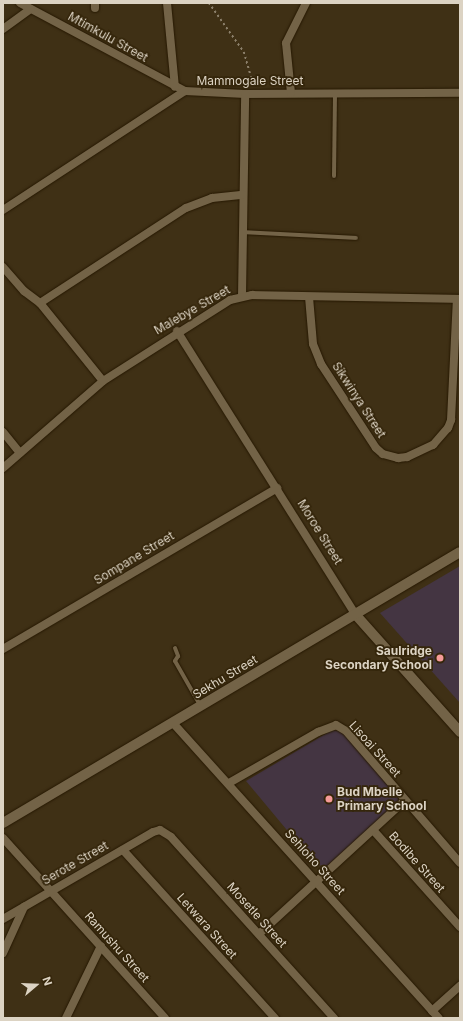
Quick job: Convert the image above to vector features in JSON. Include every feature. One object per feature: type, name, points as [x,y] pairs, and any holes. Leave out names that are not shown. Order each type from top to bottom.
[{"type":"street","name":"Mtimkulu Street","points":[[20,3],[185,91]]},
{"type":"street","points":[[167,3],[175,87]]},
{"type":"street","points":[[291,93],[286,43],[306,3]]},
{"type":"street","points":[[3,29],[31,9]]},
{"type":"street","name":"Mammogale Street","points":[[3,210],[185,91],[245,94],[460,93]]},
{"type":"street","points":[[242,296],[245,94]]},
{"type":"street","points":[[40,303],[186,208],[212,198],[243,195]]},
{"type":"street","points":[[3,267],[24,291],[40,303],[103,381]]},
{"type":"street","name":"Malebye Street","points":[[3,468],[103,381],[177,331],[230,300],[242,296],[458,299]]},
{"type":"street","name":"Sikwinya Street","points":[[309,297],[313,344],[321,364],[376,448],[383,454],[398,458],[407,457],[433,445],[448,428],[452,420],[458,299]]},
{"type":"street","name":"Moroe Street","points":[[177,331],[355,614],[460,732]]},
{"type":"street","points":[[3,432],[20,452]]},
{"type":"street","name":"Sompane Street","points":[[3,649],[277,488]]},
{"type":"street","name":"Sekhu Street","points":[[3,823],[460,552]]},
{"type":"street","name":"Sehloho Street","points":[[173,723],[229,783],[439,1018]]},
{"type":"street","name":"Lisoai Street","points":[[229,783],[318,732],[336,725],[346,731],[460,863]]},
{"type":"street","points":[[259,934],[405,800]]},
{"type":"street","name":"Serote Street","points":[[3,919],[160,830]]},
{"type":"street","name":"Mosetle Street","points":[[160,830],[171,837],[334,1018]]},
{"type":"street","name":"Bodibe Street","points":[[373,830],[460,927]]},
{"type":"street","name":"Ramushu Street","points":[[3,838],[166,1018]]},
{"type":"street","name":"Letwara Street","points":[[123,850],[274,1018]]},
{"type":"street","points":[[3,953],[24,907]]},
{"type":"street","points":[[66,1018],[101,946]]},
{"type":"street","points":[[432,1011],[460,986]]},
{"type":"lane","points":[[334,176],[335,93]]},
{"type":"lane","points":[[243,232],[356,238]]},
{"type":"lane","points":[[175,648],[178,656],[175,661],[201,706]]},
{"type":"path","points":[[209,3],[244,52],[257,94]]},
{"type":"shaded area","name":"Saulridge Secondary School","points":[[460,566],[460,703],[380,613]]},
{"type":"shaded area","name":"Bud Mbelle Primary School","points":[[332,730],[341,731],[398,794],[398,804],[328,866],[316,865],[246,781]]},
{"type":"place","name":"Saulridge Secondary School","points":[[440,658]]},
{"type":"place","name":"Bud Mbelle Primary School","points":[[329,799]]}]
